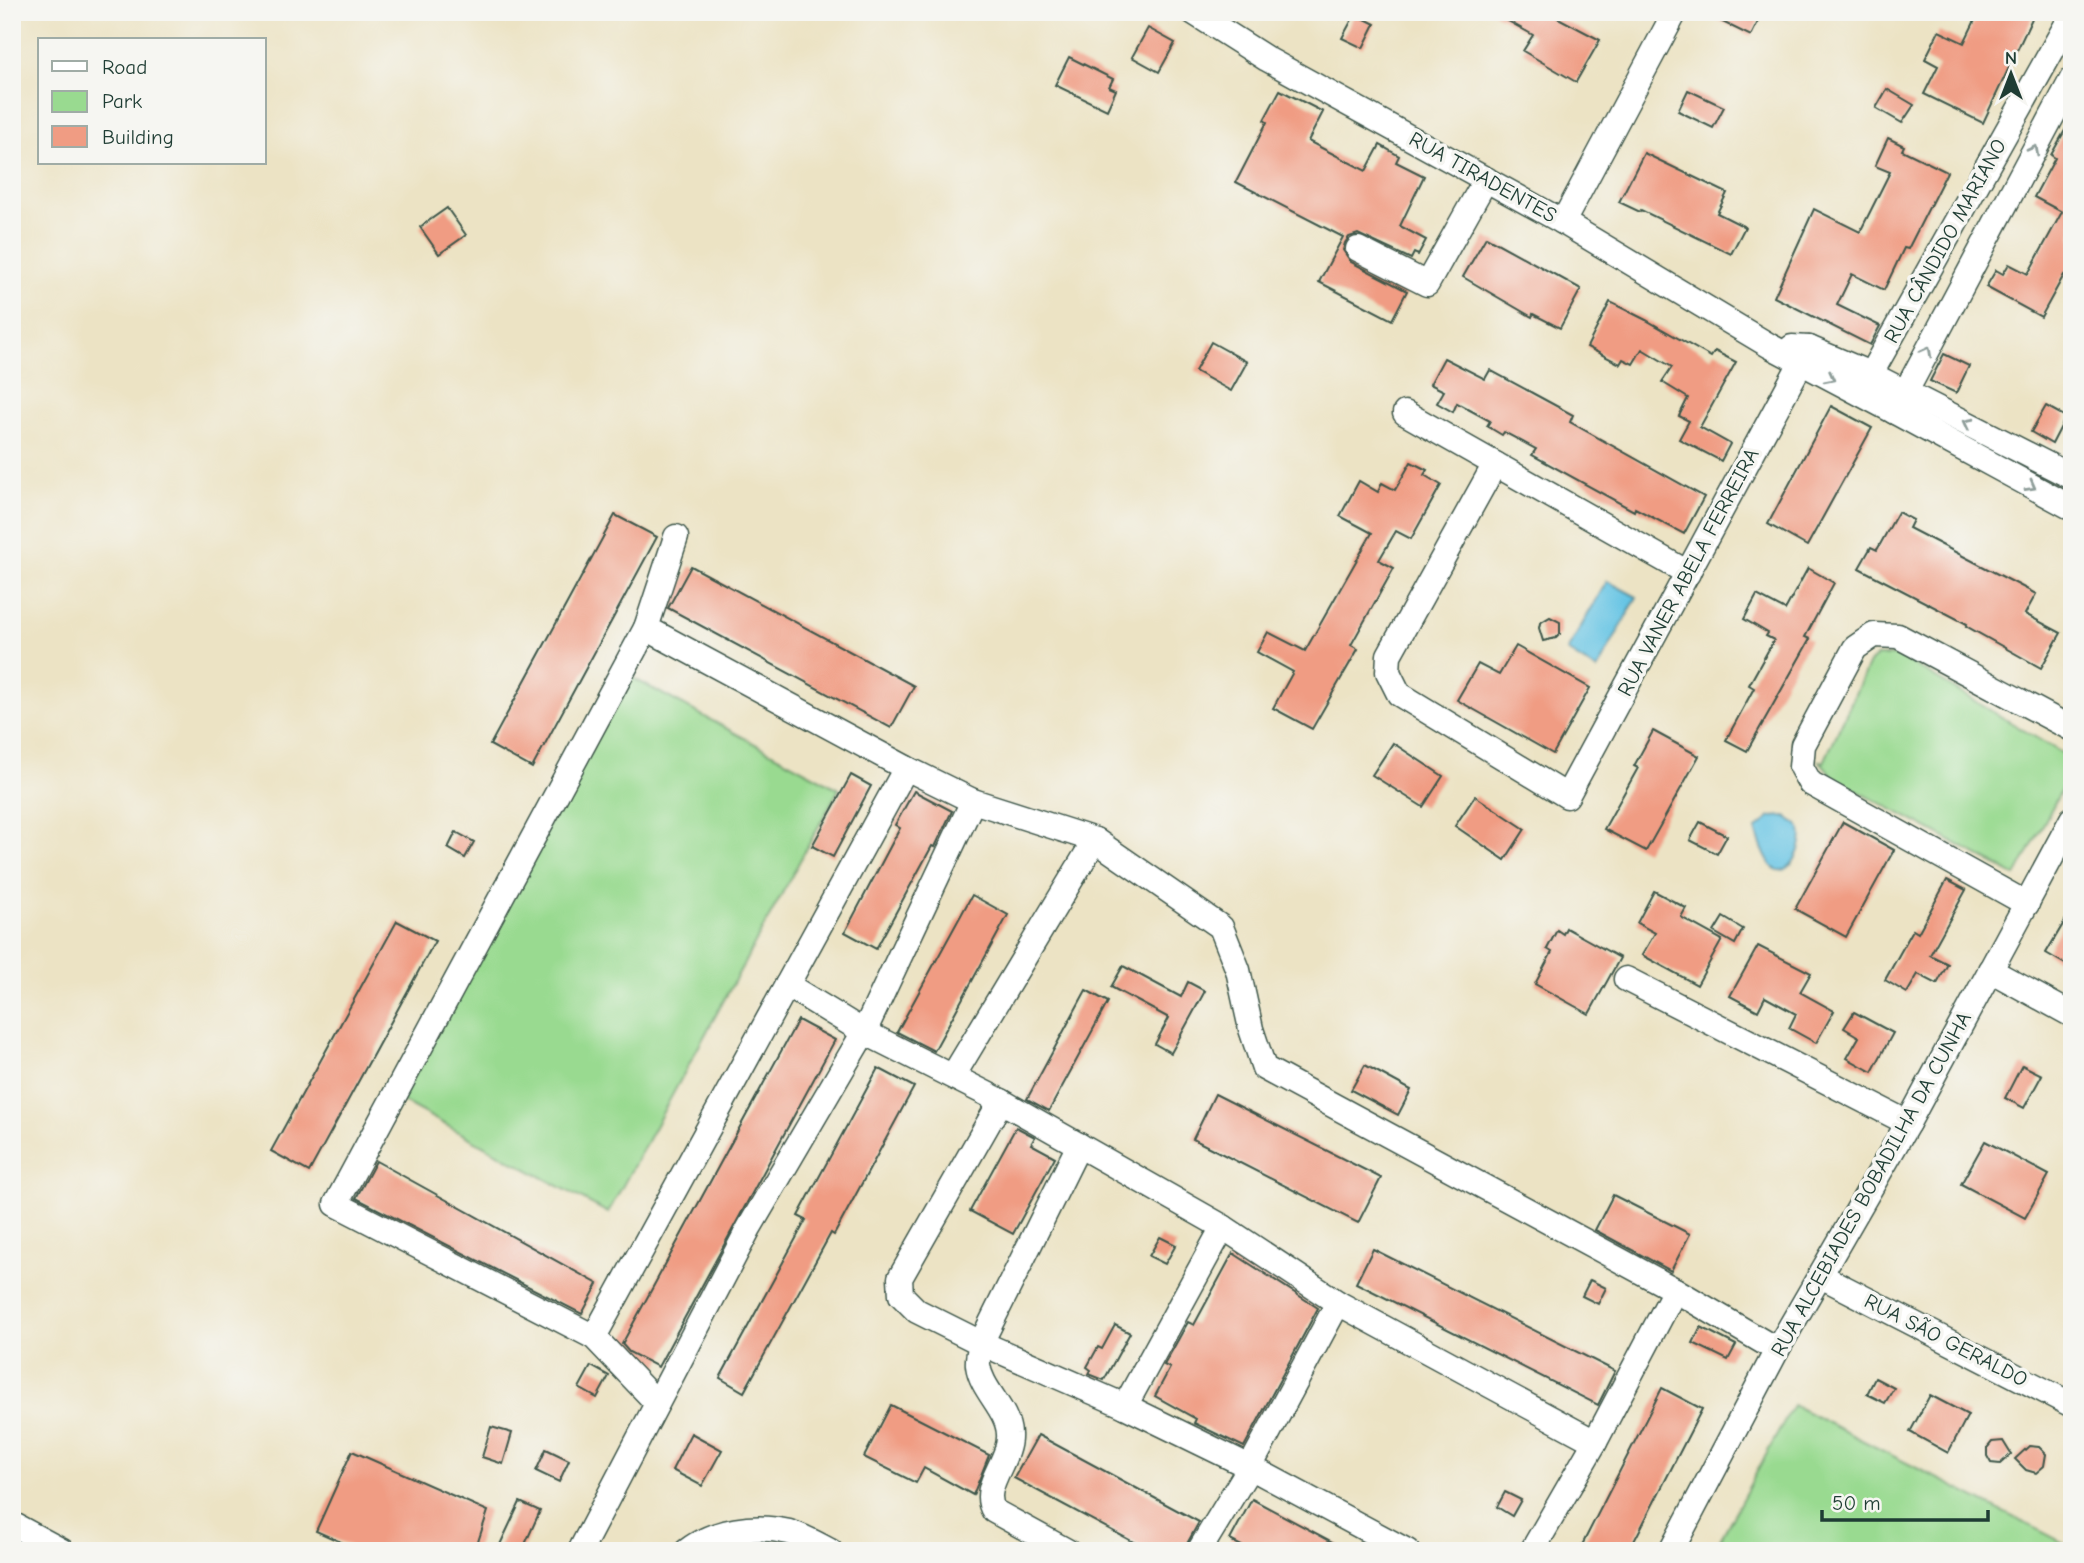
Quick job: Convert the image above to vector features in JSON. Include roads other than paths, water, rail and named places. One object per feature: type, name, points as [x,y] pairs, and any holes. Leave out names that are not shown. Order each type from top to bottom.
[{"type":"street","name":"RUA TIRADENTES","points":[[1193,12],[1267,59],[1563,222],[1770,346],[1805,356],[2072,477]]},
{"type":"street","points":[[1563,222],[1675,12]]},
{"type":"street","name":"RUA CÂNDIDO MARIANO","points":[[1865,384],[2072,15]]},
{"type":"street","name":"RUA CÂNDIDO MARIANO","points":[[1901,401],[2072,79]]},
{"type":"street","points":[[1358,250],[1427,284],[1486,179]]},
{"type":"street","name":"RUA VANER ABELA FERREIRA","points":[[1495,464],[1389,655],[1388,672],[1399,694],[1567,796],[1805,356]]},
{"type":"street","name":"RUA TIRADENTES","points":[[1901,401],[2072,508]]},
{"type":"street","points":[[1405,413],[1688,573]]},
{"type":"street","points":[[657,1403],[594,1337],[336,1204],[646,628],[676,537]]},
{"type":"street","points":[[646,628],[905,768],[973,801],[1095,840],[1221,928],[1238,970],[1251,1029],[1264,1068],[1675,1290],[1777,1350]]},
{"type":"street","points":[[2027,904],[1810,783],[1801,767],[1803,745],[1855,648],[1874,635],[1898,636],[2072,729]]},
{"type":"street","points":[[594,1337],[905,768]]},
{"type":"street","points":[[580,1551],[749,1228],[864,1032],[973,801]]},
{"type":"street","name":"RUA ALCEBIADES BOBADILHA DA CUNHA","points":[[1671,1551],[1777,1350],[1908,1123],[2072,818]]},
{"type":"street","points":[[953,1076],[1095,840]]},
{"type":"street","points":[[1990,970],[2072,1014]]},
{"type":"street","points":[[1626,979],[1908,1123]]},
{"type":"street","points":[[787,985],[864,1032],[1001,1101],[1223,1227],[1338,1303],[1595,1442]]},
{"type":"street","points":[[1001,1101],[900,1278],[899,1286],[905,1302],[917,1311],[981,1343],[1125,1406],[1250,1467],[1407,1551]]},
{"type":"street","points":[[1067,1551],[993,1511],[989,1504],[989,1494],[1009,1446],[1009,1432],[978,1365],[981,1343],[1079,1145]]},
{"type":"street","points":[[1125,1406],[1223,1227]]},
{"type":"street","name":"RUA SÃO GERALDO","points":[[1821,1276],[2072,1405]]},
{"type":"street","points":[[1532,1551],[1595,1442],[1675,1290]]},
{"type":"street","points":[[1199,1551],[1250,1467],[1338,1303]]},
{"type":"street","points":[[12,1524],[62,1551]]},
{"type":"street","points":[[687,1551],[702,1539],[759,1529],[788,1532],[830,1551]]},
{"type":"water","points":[[1607,581],[1637,597],[1597,670],[1567,651]]},
{"type":"water","points":[[1786,816],[1799,826],[1802,837],[1799,851],[1791,865],[1780,870],[1768,861],[1756,829],[1771,817]]}]
